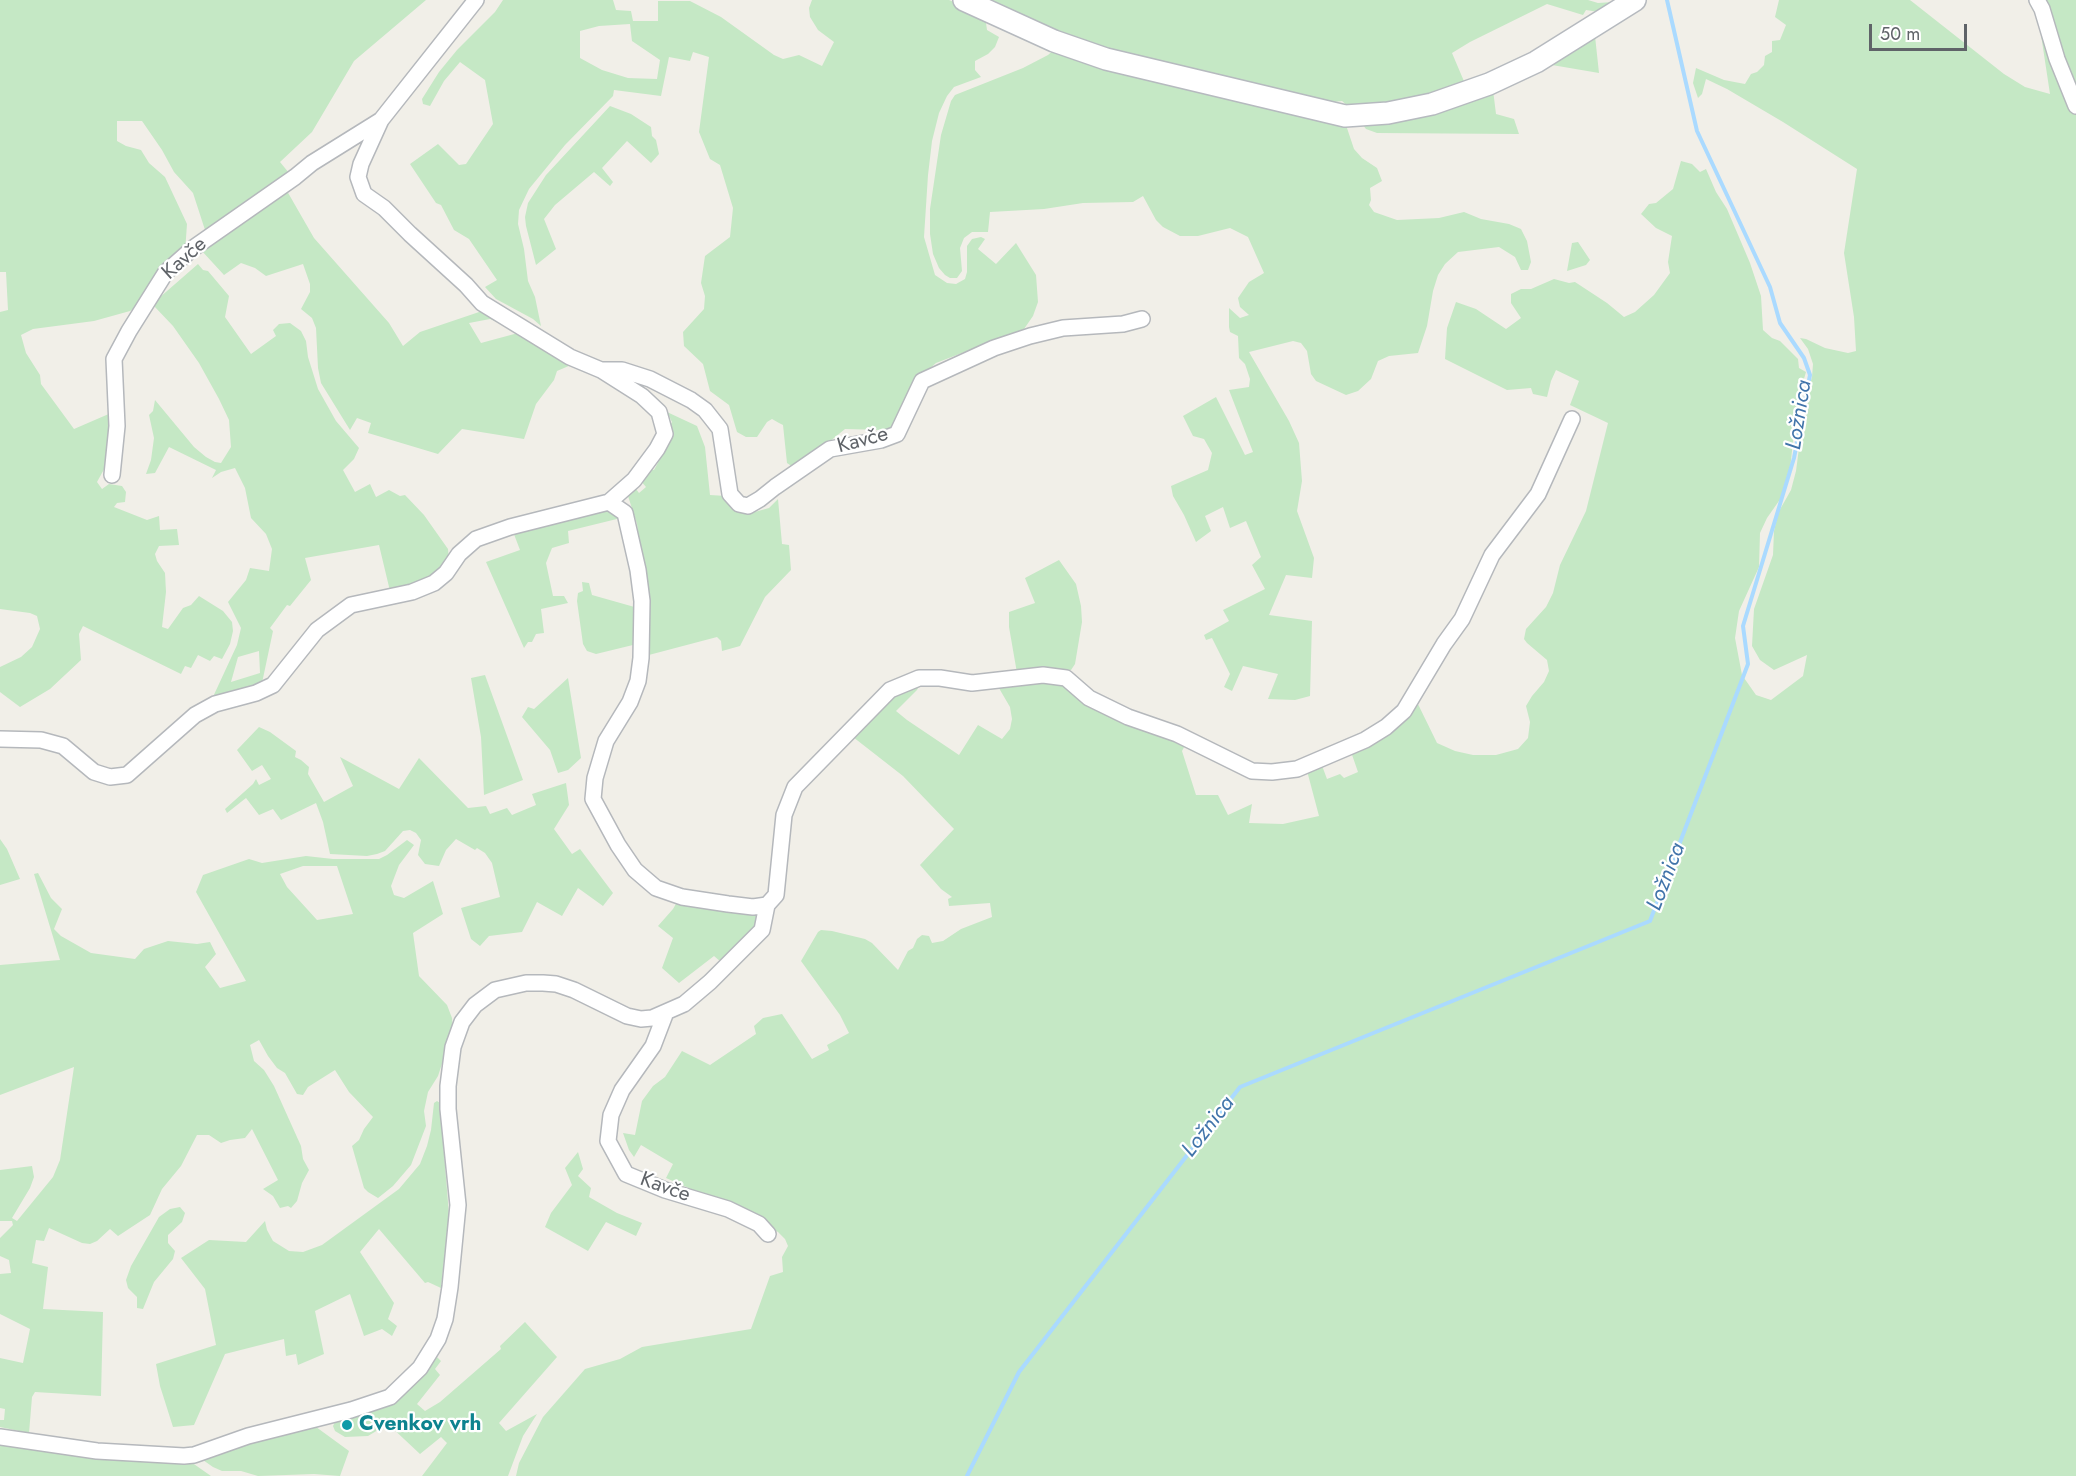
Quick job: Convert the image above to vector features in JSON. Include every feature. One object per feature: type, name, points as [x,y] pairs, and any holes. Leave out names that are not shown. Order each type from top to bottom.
[{"type":"street","name":"Kavče","points":[[476,0],[381,120],[361,164],[358,177],[364,194],[384,208],[482,303],[570,357],[601,370],[642,396],[659,412],[665,434],[657,449],[634,480],[609,502]]},
{"type":"street","points":[[964,0],[1054,41],[1106,59],[1345,116],[1388,113],[1432,104],[1489,84],[1536,62],[1635,0]]},
{"type":"street","points":[[2037,0],[2042,9],[2056,59],[2076,106]]},
{"type":"street","name":"Kavče","points":[[112,475],[117,426],[114,359],[166,272],[192,249],[312,163],[381,120]]},
{"type":"street","name":"Kavče","points":[[601,370],[622,370],[650,379],[691,400],[705,410],[720,429],[729,494],[739,504],[748,506],[830,449],[881,440],[897,434],[922,381],[994,348],[1030,336],[1063,328],[1123,324],[1142,319]]},
{"type":"street","points":[[0,1437],[97,1451],[194,1455],[248,1436],[390,1398],[420,1368],[438,1339],[445,1319],[458,1205],[448,1109],[448,1086],[453,1047],[462,1022],[475,1005],[495,990],[526,983],[556,984],[574,990],[627,1016],[641,1019],[684,1004],[762,930],[767,905],[776,895],[784,815],[795,787],[890,690],[918,678],[940,678],[972,683],[1043,675],[1066,678],[1089,698],[1128,717],[1177,734],[1252,771],[1272,772],[1296,769],[1357,743],[1386,727],[1404,711],[1444,644],[1462,619],[1492,555],[1538,494],[1572,419]]},
{"type":"street","points":[[0,740],[41,740],[63,746],[94,772],[110,777],[127,776],[195,715],[215,704],[256,693],[273,685],[317,630],[351,605],[412,592],[434,583],[446,573],[459,554],[476,538],[609,502],[625,513],[638,570],[642,601],[641,658],[638,681],[630,702],[606,741],[595,778],[593,799],[618,845],[635,870],[656,888],[682,897],[753,907],[767,905]]},
{"type":"street","name":"Kavče","points":[[666,1012],[652,1046],[622,1090],[611,1114],[608,1141],[626,1174],[665,1190],[728,1209],[759,1224],[768,1234]]},
{"type":"green space","points":[[0,0],[426,0],[354,61],[312,132],[280,162],[289,173],[206,233],[193,193],[174,172],[142,121],[117,121],[117,141],[141,150],[149,163],[165,177],[187,224],[185,252],[139,305],[130,311],[94,321],[33,329],[21,335],[26,353],[40,375],[41,384],[74,429],[111,413],[108,462],[97,482],[102,489],[109,484],[122,486],[126,492],[125,502],[117,503],[114,507],[147,520],[159,516],[160,530],[177,529],[179,545],[159,546],[155,554],[165,573],[166,592],[162,627],[168,629],[183,608],[191,605],[199,596],[223,611],[232,622],[233,631],[230,644],[222,659],[214,656],[210,661],[198,655],[191,668],[185,666],[181,674],[83,626],[79,634],[81,660],[50,689],[20,707],[0,692],[0,667],[21,657],[32,647],[40,629],[37,616],[0,609],[0,312],[8,310],[6,272],[0,272]]},
{"type":"green space","points":[[503,0],[613,0],[616,10],[631,11],[633,21],[658,21],[658,1],[690,1],[721,17],[774,55],[783,59],[799,55],[822,66],[834,42],[818,30],[810,17],[809,8],[812,0],[949,0],[981,13],[985,16],[987,30],[999,37],[995,47],[988,54],[975,61],[975,70],[981,77],[954,87],[939,113],[932,141],[924,237],[935,275],[947,283],[956,284],[965,279],[967,246],[972,239],[981,237],[985,239],[978,249],[996,264],[1016,243],[1036,275],[1038,302],[1033,316],[1024,329],[936,363],[920,377],[896,427],[884,430],[845,429],[796,469],[787,463],[783,425],[772,419],[767,422],[757,437],[746,437],[737,432],[729,405],[710,391],[703,364],[684,346],[683,332],[704,309],[705,296],[701,283],[705,256],[730,237],[733,208],[720,165],[710,159],[699,132],[709,57],[693,52],[690,61],[669,57],[661,96],[614,90],[613,96],[565,145],[529,189],[519,210],[518,224],[528,281],[535,297],[541,326],[533,319],[496,299],[485,287],[497,280],[469,239],[454,230],[441,205],[436,203],[410,164],[438,144],[459,165],[466,164],[493,124],[485,80],[460,62],[444,81],[430,106],[423,104],[422,99],[439,72],[457,50],[495,12]],"holes":[[[630,24],[632,41],[660,60],[657,79],[628,78],[602,70],[580,58],[580,31],[599,26]]]},
{"type":"green space","points":[[982,0],[1588,0],[1598,3],[1613,2],[1605,13],[1586,10],[1583,15],[1547,4],[1470,42],[1452,53],[1466,86],[1430,98],[1349,107],[1342,101],[1333,102],[1279,95],[1074,40]]},
{"type":"green space","points":[[1779,0],[1910,0],[2004,74],[2025,87],[2050,94],[2038,15],[2076,115],[2076,1476],[516,1476],[519,1463],[543,1417],[585,1369],[620,1359],[642,1347],[751,1329],[770,1276],[783,1272],[782,1257],[788,1246],[778,1232],[759,1219],[666,1178],[673,1164],[641,1145],[634,1157],[629,1150],[623,1133],[635,1135],[642,1101],[653,1086],[665,1077],[682,1051],[710,1065],[756,1034],[754,1026],[763,1018],[782,1014],[812,1059],[829,1050],[827,1045],[849,1033],[840,1015],[801,961],[818,932],[832,931],[865,939],[872,943],[898,970],[908,951],[922,935],[929,936],[932,943],[943,941],[961,929],[992,917],[990,903],[949,906],[948,899],[952,897],[941,889],[920,865],[954,829],[903,776],[853,737],[895,693],[921,682],[917,690],[896,711],[959,755],[978,725],[1002,739],[1010,729],[1012,719],[1010,707],[996,683],[1049,679],[1188,740],[1182,751],[1196,795],[1218,795],[1228,815],[1252,804],[1249,823],[1283,824],[1319,816],[1306,767],[1321,763],[1327,779],[1340,774],[1344,778],[1358,772],[1350,749],[1415,698],[1437,743],[1455,751],[1473,755],[1496,755],[1518,749],[1528,738],[1530,722],[1526,706],[1544,682],[1549,671],[1547,660],[1524,639],[1526,629],[1546,607],[1553,593],[1560,565],[1586,511],[1608,423],[1570,405],[1579,381],[1556,370],[1547,397],[1533,394],[1531,388],[1507,390],[1445,359],[1447,328],[1456,302],[1476,309],[1506,329],[1521,318],[1511,303],[1511,294],[1521,289],[1531,289],[1554,279],[1569,283],[1575,282],[1624,317],[1635,312],[1654,295],[1670,273],[1668,262],[1672,236],[1656,228],[1641,214],[1649,204],[1656,203],[1673,189],[1681,161],[1692,164],[1700,172],[1706,169],[1716,192],[1727,209],[1750,263],[1761,296],[1763,330],[1772,338],[1780,341],[1798,359],[1799,368],[1806,372],[1797,403],[1790,470],[1781,498],[1760,533],[1759,567],[1739,611],[1735,638],[1742,675],[1756,695],[1771,700],[1803,676],[1807,655],[1774,670],[1760,660],[1752,646],[1754,609],[1773,555],[1774,531],[1778,513],[1791,490],[1796,471],[1805,402],[1812,377],[1813,364],[1808,349],[1800,338],[1825,348],[1848,353],[1856,351],[1854,317],[1844,253],[1857,169],[1783,122],[1706,79],[1702,94],[1698,98],[1693,83],[1696,68],[1724,80],[1745,84],[1751,74],[1764,65],[1765,56],[1772,52],[1772,41],[1780,40],[1786,25],[1775,17]]},
{"type":"green space","points":[[2043,0],[2076,0],[2076,96]]},
{"type":"green space","points":[[1595,36],[1599,73],[1552,65],[1555,61]]},
{"type":"green space","points":[[1056,48],[1344,119],[1354,149],[1362,158],[1377,168],[1382,181],[1370,188],[1369,205],[1374,212],[1397,220],[1439,218],[1464,212],[1481,219],[1509,224],[1521,229],[1527,241],[1531,262],[1528,270],[1521,270],[1515,257],[1499,247],[1458,252],[1445,264],[1438,275],[1427,326],[1418,353],[1389,356],[1378,361],[1371,379],[1358,391],[1346,395],[1316,381],[1311,374],[1307,351],[1301,343],[1293,341],[1249,352],[1289,421],[1299,443],[1302,481],[1297,511],[1314,558],[1312,578],[1286,575],[1269,615],[1312,621],[1310,696],[1295,700],[1268,699],[1278,674],[1243,666],[1232,691],[1224,687],[1230,674],[1212,638],[1206,640],[1204,635],[1229,621],[1223,610],[1265,589],[1252,565],[1261,557],[1246,521],[1230,528],[1223,507],[1205,516],[1211,531],[1196,542],[1173,496],[1171,486],[1208,470],[1212,453],[1204,439],[1193,436],[1183,416],[1216,397],[1245,455],[1253,452],[1229,390],[1249,387],[1250,379],[1245,364],[1239,358],[1238,336],[1230,332],[1229,308],[1240,318],[1249,315],[1240,307],[1238,298],[1249,282],[1264,273],[1248,237],[1230,228],[1198,236],[1180,236],[1163,227],[1156,220],[1143,196],[1133,202],[1083,203],[1044,209],[990,212],[988,232],[972,232],[964,238],[960,248],[962,271],[957,278],[945,275],[933,254],[930,209],[941,135],[951,101],[955,95],[1023,68],[1048,55]]},
{"type":"green space","points":[[1493,90],[1496,114],[1514,119],[1519,134],[1377,133],[1366,129],[1362,124]]},
{"type":"green space","points":[[610,106],[631,114],[651,127],[659,154],[651,163],[627,141],[602,168],[613,182],[610,186],[594,172],[555,205],[544,219],[556,249],[536,265],[526,226],[528,203],[546,175]]},
{"type":"green space","points":[[287,191],[314,238],[389,323],[403,346],[420,332],[485,310],[571,365],[557,371],[554,380],[536,404],[524,439],[462,429],[438,454],[368,433],[371,423],[357,418],[350,430],[321,383],[316,328],[312,318],[301,309],[310,292],[310,284],[303,264],[266,276],[255,268],[241,263],[224,275],[201,250]],"holes":[[[490,319],[518,333],[481,343],[469,323]]]},
{"type":"green space","points":[[1578,242],[1590,260],[1586,265],[1567,271],[1572,243]]},
{"type":"green space","points":[[198,264],[203,270],[208,271],[229,296],[225,317],[251,354],[276,336],[273,330],[279,324],[290,323],[301,331],[306,341],[308,357],[318,389],[336,421],[359,448],[354,459],[343,470],[355,492],[370,484],[376,497],[389,490],[400,496],[405,495],[424,515],[448,549],[449,560],[432,579],[390,591],[379,545],[305,558],[311,580],[290,606],[287,605],[270,628],[273,631],[262,683],[212,699],[237,645],[241,628],[228,602],[246,580],[250,568],[269,571],[272,549],[266,534],[251,518],[245,488],[235,468],[221,472],[212,478],[216,470],[169,447],[155,473],[146,474],[151,460],[154,438],[149,415],[153,411],[155,400],[194,447],[206,457],[221,463],[231,447],[229,420],[219,399],[199,363],[173,326],[154,306],[159,298]],"holes":[[[259,651],[260,673],[231,682],[238,657]]]},
{"type":"green space","points":[[667,412],[697,426],[705,447],[710,495],[726,496],[734,510],[751,513],[769,508],[778,499],[782,544],[789,545],[791,570],[765,597],[740,646],[722,651],[721,641],[717,637],[645,656],[640,548],[637,524],[628,496],[633,485],[639,493],[646,487],[640,480],[650,469],[654,470],[667,446],[672,422]]},
{"type":"green space","points":[[601,505],[625,517],[568,531],[569,543],[552,548],[546,563],[553,596],[564,596],[568,603],[541,609],[544,633],[536,634],[532,642],[528,642],[524,648],[486,562],[520,550],[512,529]]},
{"type":"green space","points":[[1059,560],[1076,584],[1081,606],[1082,622],[1075,664],[1071,670],[1040,669],[1017,673],[1009,627],[1009,612],[1035,603],[1025,578]]},
{"type":"green space","points":[[582,582],[589,583],[592,595],[638,608],[637,644],[596,654],[587,651],[583,644],[577,601],[578,593],[583,591]]},
{"type":"green space","points":[[485,675],[523,780],[484,795],[481,737],[471,678]]},
{"type":"green space","points":[[568,678],[581,758],[568,770],[558,773],[550,750],[522,717],[528,707],[534,709]]},
{"type":"green space","points":[[259,727],[296,751],[295,757],[309,767],[308,774],[324,802],[353,786],[340,757],[399,789],[419,758],[468,808],[486,806],[490,814],[507,808],[512,815],[536,805],[532,794],[566,783],[569,805],[554,829],[572,854],[580,849],[613,893],[603,906],[578,888],[562,916],[537,902],[522,932],[489,936],[480,946],[471,939],[461,908],[500,897],[492,863],[485,853],[477,848],[475,850],[456,839],[446,850],[439,866],[425,864],[418,855],[421,840],[416,833],[410,830],[403,831],[385,851],[377,854],[367,856],[330,854],[316,803],[281,820],[273,809],[259,815],[246,798],[227,813],[225,809],[256,779],[259,785],[271,779],[262,765],[252,771],[237,750]]},
{"type":"green space","points":[[0,839],[20,879],[0,885]]},
{"type":"green space","points":[[407,840],[414,845],[399,865],[391,886],[394,895],[404,898],[433,881],[443,914],[413,933],[419,976],[447,1005],[452,1018],[453,1030],[438,1076],[428,1092],[424,1111],[426,1126],[411,1165],[393,1186],[378,1198],[368,1192],[364,1188],[352,1146],[359,1140],[373,1117],[349,1092],[335,1070],[308,1087],[303,1095],[297,1094],[285,1073],[277,1068],[259,1040],[250,1045],[254,1061],[264,1070],[274,1086],[301,1146],[303,1159],[309,1170],[302,1183],[297,1201],[291,1208],[288,1206],[280,1208],[273,1196],[263,1189],[278,1180],[252,1129],[245,1138],[221,1143],[209,1135],[197,1135],[181,1166],[162,1189],[150,1215],[118,1236],[110,1229],[90,1244],[82,1243],[49,1228],[44,1241],[36,1240],[32,1263],[48,1267],[43,1309],[103,1312],[101,1396],[35,1392],[32,1397],[29,1433],[0,1427],[0,1420],[4,1420],[5,1409],[0,1408],[0,1358],[23,1363],[30,1329],[0,1314],[0,1274],[11,1273],[9,1260],[0,1256],[0,1238],[13,1225],[12,1221],[0,1221],[0,1170],[32,1166],[34,1177],[30,1188],[12,1218],[17,1221],[53,1177],[60,1160],[74,1067],[0,1095],[0,965],[60,960],[34,874],[38,873],[51,898],[62,909],[54,929],[61,936],[91,953],[135,959],[144,949],[168,941],[197,944],[210,942],[216,954],[205,967],[220,988],[246,981],[196,892],[203,875],[249,859],[262,863],[306,856],[333,859],[379,859]],"holes":[[[303,866],[337,866],[353,914],[317,920],[287,887],[280,874]]]},
{"type":"green space","points":[[681,895],[759,911],[760,924],[721,962],[714,956],[679,983],[662,968],[673,938],[658,926],[673,909]]},
{"type":"green space","points":[[437,1101],[440,1103],[449,1215],[441,1288],[428,1282],[425,1283],[379,1229],[360,1252],[394,1303],[388,1319],[397,1326],[392,1336],[382,1329],[364,1336],[350,1294],[315,1311],[324,1354],[298,1365],[296,1354],[286,1356],[284,1339],[225,1354],[194,1425],[173,1427],[160,1386],[156,1364],[216,1345],[205,1289],[181,1258],[209,1240],[246,1242],[265,1221],[273,1241],[289,1251],[303,1252],[322,1245],[399,1189],[420,1164],[431,1130],[434,1103]]},
{"type":"green space","points":[[578,1152],[583,1169],[578,1176],[591,1188],[589,1197],[617,1213],[642,1223],[636,1236],[606,1222],[588,1251],[545,1227],[551,1213],[572,1185],[565,1168]]},
{"type":"green space","points":[[180,1207],[185,1213],[182,1222],[168,1235],[168,1243],[175,1251],[173,1259],[154,1282],[143,1309],[137,1308],[137,1297],[128,1288],[126,1280],[131,1266],[159,1217],[170,1209]]},
{"type":"green space","points":[[525,1322],[557,1357],[499,1423],[506,1431],[537,1414],[523,1436],[508,1476],[422,1476],[447,1443],[441,1437],[420,1454],[388,1424],[368,1436],[345,1437],[335,1431],[333,1426],[336,1420],[371,1409],[435,1355],[441,1361],[435,1369],[440,1375],[417,1404],[425,1411],[440,1402],[501,1349],[500,1346]]},
{"type":"green space","points":[[312,1424],[349,1451],[340,1476],[314,1474],[258,1476],[241,1471],[222,1471],[200,1458]]},
{"type":"green space","points":[[0,1436],[181,1464],[191,1462],[211,1476],[0,1476]]},
{"type":"waterway","name":"Ložnica","points":[[967,1476],[1019,1372],[1240,1087],[1650,921],[1748,664],[1743,626],[1794,458],[1810,375],[1804,358],[1780,323],[1770,287],[1697,131],[1667,0]]},
{"type":"place","name":"Cvenkov vrh","points":[[347,1425]]}]
